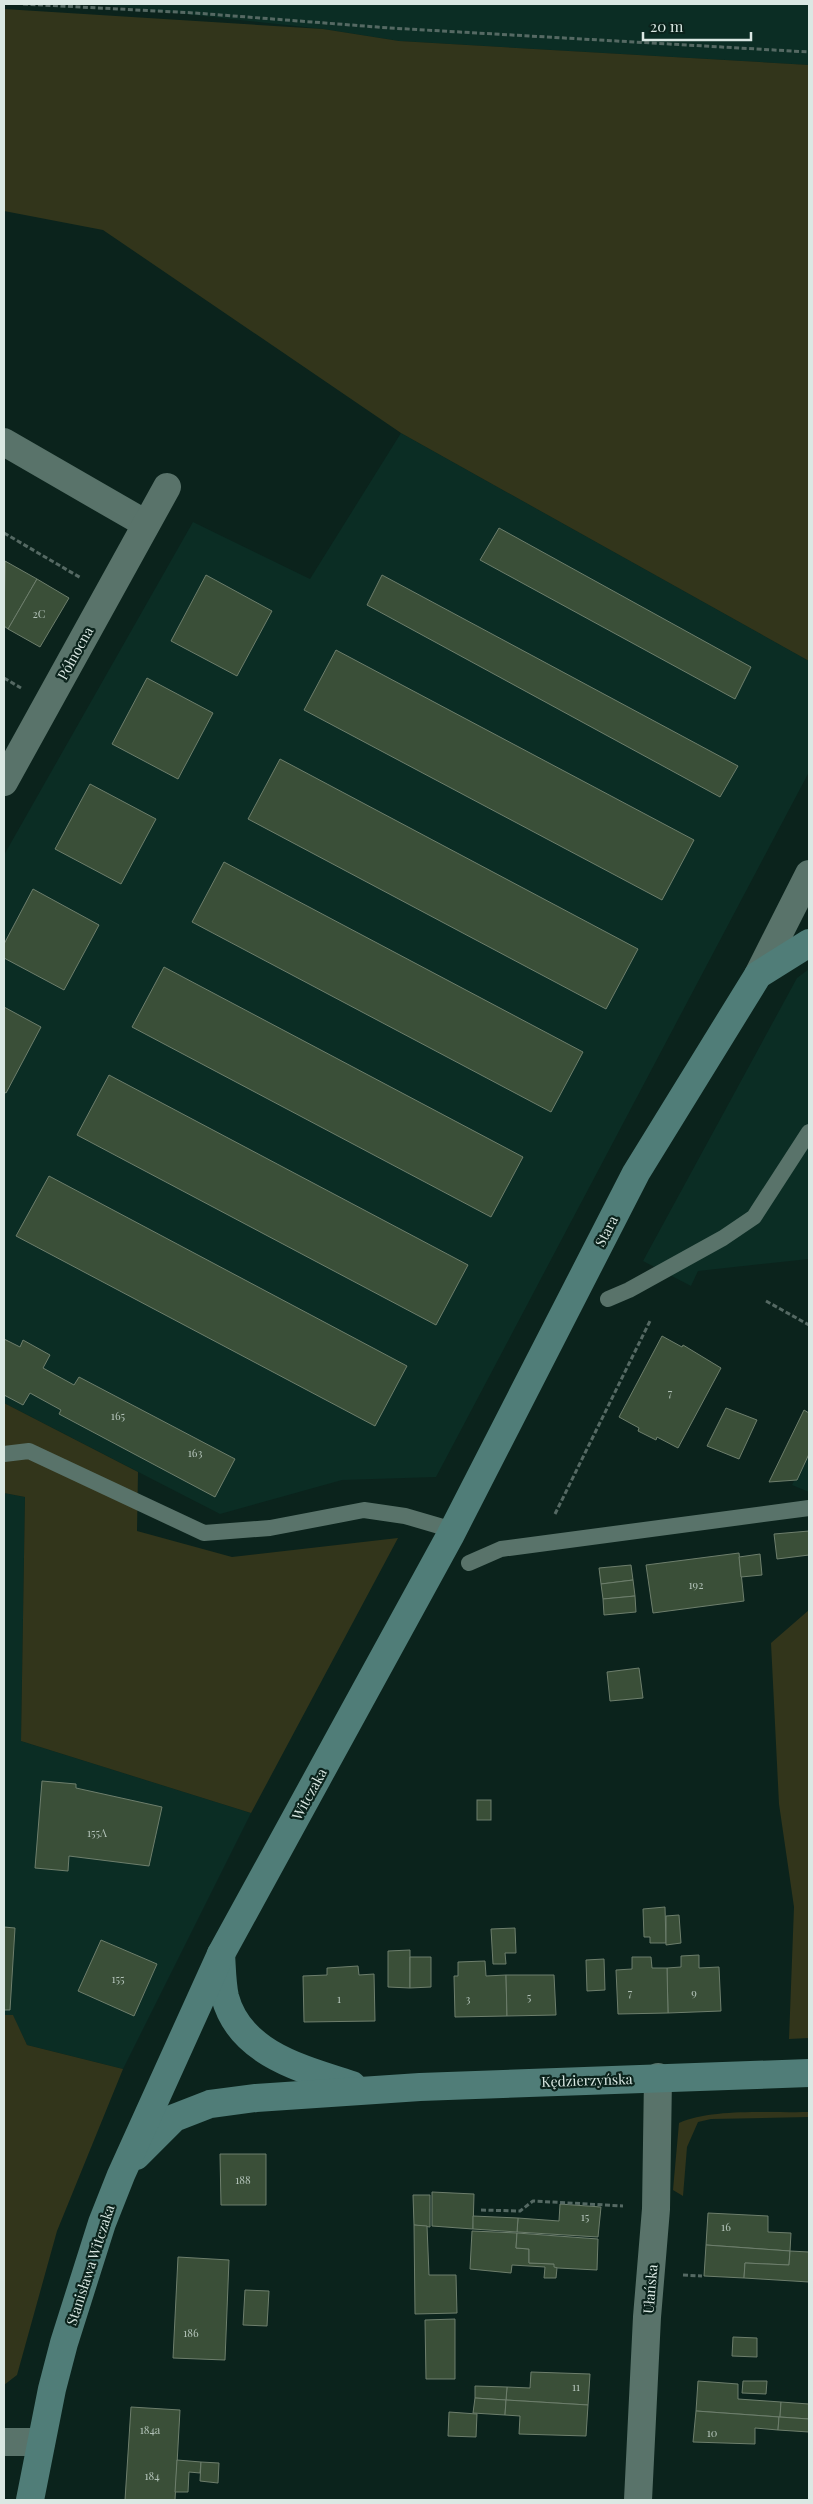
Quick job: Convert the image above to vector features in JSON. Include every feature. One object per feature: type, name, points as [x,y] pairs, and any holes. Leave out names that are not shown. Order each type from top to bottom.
[{"type":"street","points":[[4,442],[146,524]]},
{"type":"street","name":"Północna","points":[[4,782],[167,487]]},
{"type":"street","points":[[758,974],[809,874]]},
{"type":"street","name":"Stara","points":[[448,1540],[636,1173],[758,974],[809,943]]},
{"type":"street","name":"Witczaka","points":[[181,2041],[221,1954],[448,1540]]},
{"type":"street","name":"Kędzierzyńska","points":[[221,1954],[225,1997],[237,2022],[260,2048],[290,2065],[365,2090]]},
{"type":"street","name":"Stanisława Witczaka","points":[[30,2500],[64,2342],[84,2277],[121,2175],[181,2041]]},
{"type":"street","name":"Kędzierzyńska","points":[[121,2175],[148,2142],[174,2118],[210,2104],[365,2090],[809,2073]]},
{"type":"street","name":"Ułańska","points":[[638,2500],[656,2209],[658,2078]]},
{"type":"street","points":[[4,2442],[41,2442]]},
{"type":"lane","points":[[608,1299],[629,1290],[723,1238],[754,1216],[809,1132]]},
{"type":"lane","points":[[4,1454],[29,1451],[204,1533],[270,1528],[364,1510],[405,1516],[448,1540]]},
{"type":"lane","points":[[469,1563],[501,1549],[809,1508]]},
{"type":"path","points":[[23,4],[196,13],[400,28],[809,52]]},
{"type":"path","points":[[4,534],[107,594]]},
{"type":"path","points":[[766,1301],[809,1325]]},
{"type":"path","points":[[540,1544],[650,1320]]},
{"type":"path","points":[[481,2210],[520,2211],[533,2201],[656,2209]]},
{"type":"shaded area","points":[[93,4],[809,4],[809,65],[399,41],[323,29]]},
{"type":"shaded area","points":[[4,9],[323,29],[399,41],[809,65],[809,661],[401,433],[103,230],[4,211]]},
{"type":"shaded area","points":[[401,433],[809,661],[809,772],[436,1477],[342,1480],[220,1514],[4,1403],[4,855],[193,522],[310,579]]},
{"type":"shaded area","points":[[809,969],[809,1259],[698,1271],[691,1286],[643,1261],[797,978]]},
{"type":"shaded area","points":[[4,1403],[138,1472],[137,1531],[232,1557],[398,1538],[251,1813],[21,1741],[25,1497],[4,1493]]},
{"type":"shaded area","points":[[809,1451],[809,1492],[792,1485]]},
{"type":"shaded area","points":[[4,1493],[25,1497],[21,1741],[251,1813],[123,2069],[27,2045],[13,2016],[4,2015]]},
{"type":"shaded area","points":[[809,1610],[809,2038],[789,2039],[794,1907],[779,1804],[771,1643]]},
{"type":"shaded area","points":[[4,2015],[13,2015],[27,2045],[123,2069],[57,2231],[17,2375],[4,2385]]},
{"type":"shaded area","points":[[809,2112],[809,2117],[711,2119],[698,2122],[687,2147],[683,2196],[673,2190],[679,2123],[692,2118],[724,2113]]},
{"type":"building","points":[[499,528],[751,667],[735,699],[480,560]]},
{"type":"building","points":[[5,561],[37,579],[8,629],[4,626]]},
{"type":"building","points":[[206,575],[272,611],[237,676],[171,641]]},
{"type":"building","points":[[382,575],[738,766],[720,797],[367,605]]},
{"type":"building","points":[[37,579],[69,598],[40,647],[8,629]]},
{"type":"building","points":[[336,650],[694,840],[662,900],[304,710]]},
{"type":"building","points":[[147,678],[213,713],[178,779],[112,744]]},
{"type":"building","points":[[280,759],[638,949],[606,1009],[248,819]]},
{"type":"building","points":[[90,784],[156,819],[121,884],[55,849]]},
{"type":"building","points":[[224,862],[583,1052],[551,1112],[192,922]]},
{"type":"building","points":[[33,889],[99,925],[64,990],[4,958],[4,944]]},
{"type":"building","points":[[164,967],[523,1157],[491,1217],[132,1027]]},
{"type":"building","points":[[4,1007],[41,1027],[6,1093],[4,1092]]},
{"type":"building","points":[[109,1075],[468,1265],[436,1325],[77,1135]]},
{"type":"building","points":[[49,1176],[407,1366],[375,1426],[16,1236]]},
{"type":"building","points":[[662,1336],[682,1347],[683,1345],[721,1368],[678,1448],[657,1437],[656,1440],[638,1431],[639,1428],[619,1417]]},
{"type":"building","points":[[4,1339],[20,1347],[23,1340],[50,1355],[43,1368],[74,1385],[79,1377],[235,1459],[215,1497],[59,1414],[61,1410],[30,1393],[23,1405],[4,1395]]},
{"type":"building","points":[[726,1408],[757,1420],[739,1459],[707,1446]]},
{"type":"building","points":[[804,1410],[809,1413],[809,1454],[797,1480],[769,1482]]},
{"type":"building","points":[[809,1531],[809,1555],[777,1559],[774,1534]]},
{"type":"building","points":[[739,1553],[744,1601],[653,1613],[646,1565]]},
{"type":"building","points":[[760,1554],[762,1575],[741,1577],[739,1557]]},
{"type":"building","points":[[631,1565],[633,1580],[601,1584],[599,1568]]},
{"type":"building","points":[[633,1580],[635,1596],[603,1599],[601,1584]]},
{"type":"building","points":[[635,1596],[636,1612],[604,1615],[603,1599]]},
{"type":"building","points":[[639,1668],[643,1698],[610,1701],[607,1672]]},
{"type":"building","points":[[42,1781],[76,1784],[76,1788],[162,1807],[149,1866],[69,1856],[68,1871],[35,1868]]},
{"type":"building","points":[[477,1800],[491,1800],[491,1820],[477,1820]]},
{"type":"building","points":[[665,1907],[666,1943],[650,1943],[650,1937],[644,1937],[643,1909]]},
{"type":"building","points":[[679,1915],[681,1943],[666,1945],[666,1916]]},
{"type":"building","points":[[4,1927],[15,1928],[10,2010],[4,2010]]},
{"type":"building","points":[[515,1928],[516,1953],[505,1953],[506,1964],[493,1964],[491,1929]]},
{"type":"building","points":[[101,1940],[157,1964],[134,2016],[78,1991]]},
{"type":"building","points":[[410,1950],[410,1988],[388,1987],[388,1951]]},
{"type":"building","points":[[699,1955],[699,1968],[719,1967],[721,2011],[668,2013],[667,1968],[681,1967],[681,1956]]},
{"type":"building","points":[[410,1957],[431,1957],[431,1987],[410,1988]]},
{"type":"building","points":[[632,1957],[651,1957],[652,1968],[667,1968],[668,2013],[618,2014],[616,1970],[632,1969]]},
{"type":"building","points":[[604,1959],[605,1990],[587,1991],[586,1960]]},
{"type":"building","points":[[485,1961],[486,1976],[506,1975],[507,2016],[455,2017],[454,1976],[458,1976],[458,1962]]},
{"type":"building","points":[[358,1966],[359,1975],[374,1974],[375,2021],[304,2022],[303,1976],[327,1975],[327,1968]]},
{"type":"building","points":[[506,1975],[554,1975],[556,2015],[507,2016]]},
{"type":"building","points":[[220,2154],[266,2154],[266,2205],[221,2205]]},
{"type":"building","points":[[432,2192],[474,2194],[473,2229],[432,2226]]},
{"type":"building","points":[[413,2195],[430,2195],[430,2227],[414,2225]]},
{"type":"building","points":[[560,2204],[601,2207],[598,2237],[517,2232],[518,2218],[559,2221]]},
{"type":"building","points":[[708,2213],[768,2216],[768,2232],[791,2233],[790,2251],[706,2245]]},
{"type":"building","points":[[473,2216],[518,2218],[517,2232],[473,2229]]},
{"type":"building","points":[[414,2225],[427,2226],[429,2275],[456,2275],[457,2313],[415,2314]]},
{"type":"building","points":[[472,2231],[517,2233],[516,2248],[529,2249],[529,2263],[554,2264],[557,2268],[556,2278],[544,2278],[545,2267],[512,2265],[511,2273],[470,2269]]},
{"type":"building","points":[[517,2233],[598,2239],[597,2270],[558,2268],[554,2267],[554,2264],[529,2263],[529,2249],[516,2248]]},
{"type":"building","points":[[706,2245],[790,2251],[789,2265],[745,2263],[744,2278],[704,2276]]},
{"type":"building","points":[[790,2251],[809,2252],[809,2282],[744,2278],[745,2263],[789,2265]]},
{"type":"building","points":[[178,2257],[229,2260],[225,2360],[173,2358]]},
{"type":"building","points":[[245,2290],[269,2291],[267,2326],[243,2325]]},
{"type":"building","points":[[455,2319],[455,2379],[426,2379],[425,2320]]},
{"type":"building","points":[[733,2337],[757,2338],[757,2357],[732,2356]]},
{"type":"building","points":[[531,2372],[590,2374],[588,2405],[506,2400],[507,2387],[530,2388]]},
{"type":"building","points":[[698,2381],[738,2384],[738,2399],[781,2402],[780,2417],[696,2411]]},
{"type":"building","points":[[743,2381],[767,2381],[766,2394],[742,2393]]},
{"type":"building","points":[[475,2386],[507,2387],[506,2400],[475,2398]]},
{"type":"building","points":[[475,2398],[506,2400],[505,2415],[473,2413]]},
{"type":"building","points":[[506,2400],[588,2405],[586,2436],[519,2434],[520,2416],[505,2415]]},
{"type":"building","points":[[781,2402],[809,2404],[809,2419],[780,2417]]},
{"type":"building","points":[[131,2407],[180,2410],[175,2500],[125,2500]]},
{"type":"building","points":[[696,2411],[779,2417],[778,2430],[755,2428],[755,2444],[693,2442]]},
{"type":"building","points":[[449,2412],[477,2414],[476,2437],[448,2436]]},
{"type":"building","points":[[779,2417],[809,2419],[809,2432],[778,2430]]},
{"type":"building","points":[[177,2460],[201,2462],[200,2473],[189,2472],[188,2492],[175,2492]]},
{"type":"building","points":[[201,2462],[219,2463],[218,2483],[200,2481]]}]
